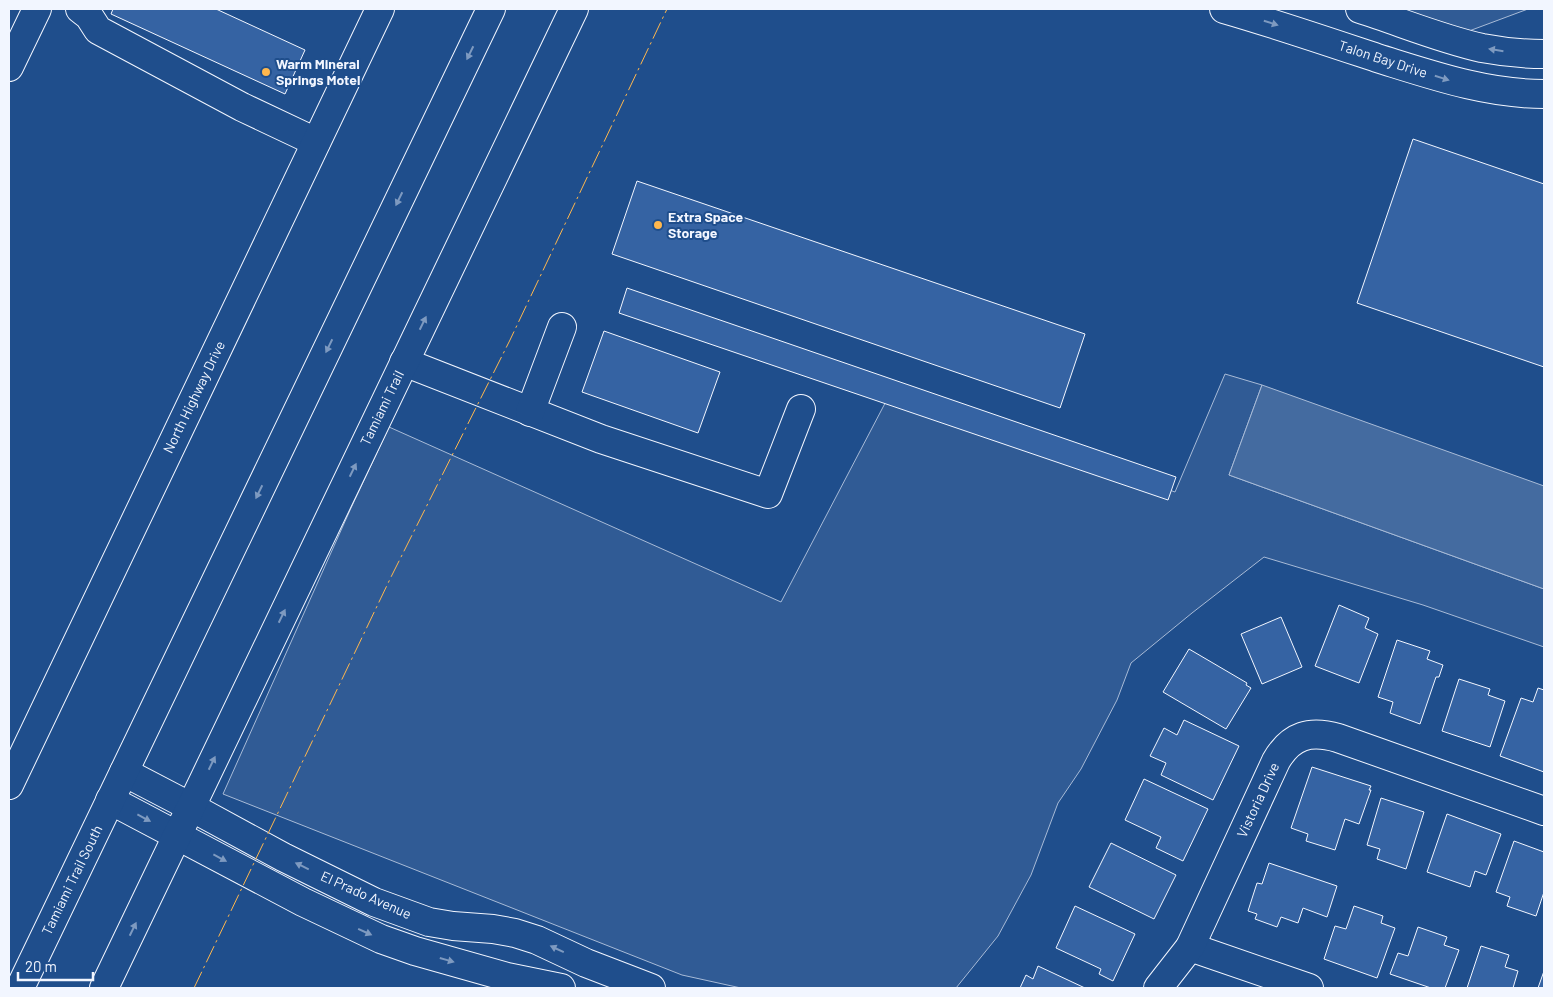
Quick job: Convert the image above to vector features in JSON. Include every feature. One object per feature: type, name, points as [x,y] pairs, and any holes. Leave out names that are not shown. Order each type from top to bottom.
[{"type":"street","points":[[9,66],[37,9]]},
{"type":"street","name":"North Highway Drive","points":[[9,785],[380,9]]},
{"type":"street","points":[[124,772],[491,9]]},
{"type":"street","name":"Tamiami Trail","points":[[191,807],[574,9]]},
{"type":"street","name":"Talon Bay Drive","points":[[1224,9],[1446,80],[1486,89],[1526,94],[1544,94]]},
{"type":"street","points":[[1360,9],[1476,46],[1514,53],[1544,54]]},
{"type":"street","points":[[87,11],[98,30],[242,107],[316,142]]},
{"type":"street","points":[[530,412],[562,327]]},
{"type":"street","points":[[404,362],[601,439],[768,494],[801,409]]},
{"type":"street","name":"Vistoria Drive","points":[[1158,988],[1190,947],[1276,761],[1285,748],[1302,736],[1316,734],[1338,738],[1544,811]]},
{"type":"street","name":"Tamiami Trail South","points":[[20,988],[124,772]]},
{"type":"street","name":"El Prado Avenue","points":[[124,772],[284,857],[374,902],[429,922],[515,933],[537,940],[651,988]]},
{"type":"street","points":[[110,800],[303,902],[345,923],[400,946],[507,977],[561,988]]},
{"type":"street","points":[[104,988],[191,807]]},
{"type":"street","points":[[400,946],[410,916]]},
{"type":"street","points":[[1190,947],[1309,988]]},
{"type":"street","points":[[574,988],[586,962]]},
{"type":"shaded area","points":[[1401,9],[1528,9],[1469,31]]},
{"type":"shaded area","points":[[1225,374],[1262,385],[1229,475],[1544,589],[1544,647],[1423,605],[1264,557],[1131,663],[1117,700],[1081,769],[1058,803],[1031,875],[998,936],[956,988],[741,988],[682,975],[223,794],[389,427],[781,602],[893,388],[1175,492]]},
{"type":"shaded area","points":[[1262,385],[1544,486],[1544,589],[1229,475]]},
{"type":"building","name":"Warm Mineral Springs Motel","points":[[113,9],[216,9],[305,50],[285,94],[111,14]]},
{"type":"building","points":[[1413,139],[1544,184],[1544,367],[1357,303]]},
{"type":"building","points":[[637,181],[1085,334],[1060,408],[612,254]]},
{"type":"building","points":[[627,288],[1176,477],[1168,500],[619,313]]},
{"type":"building","points":[[604,331],[720,372],[698,433],[582,392]]},
{"type":"building","points":[[1339,605],[1369,618],[1365,628],[1378,634],[1359,683],[1315,666]]},
{"type":"building","points":[[1281,617],[1302,667],[1262,684],[1241,634]]},
{"type":"building","points":[[1397,640],[1430,651],[1427,659],[1443,665],[1439,677],[1436,677],[1420,724],[1390,713],[1393,702],[1378,697]]},
{"type":"building","points":[[1189,649],[1247,683],[1246,685],[1251,688],[1226,729],[1163,692]]},
{"type":"building","points":[[1459,679],[1490,689],[1488,695],[1505,701],[1490,747],[1442,731]]},
{"type":"building","points":[[1538,688],[1544,690],[1544,772],[1500,756],[1521,698],[1533,702]]},
{"type":"building","points":[[1184,720],[1239,746],[1213,800],[1161,775],[1166,763],[1150,756],[1164,728],[1177,735]]},
{"type":"building","points":[[1312,767],[1371,786],[1359,824],[1345,819],[1335,850],[1306,841],[1308,834],[1291,828]]},
{"type":"building","points":[[1144,779],[1208,809],[1183,861],[1156,848],[1161,837],[1125,820]]},
{"type":"building","points":[[1381,798],[1424,812],[1406,869],[1377,859],[1380,849],[1367,845]]},
{"type":"building","points":[[1447,814],[1501,834],[1486,875],[1475,871],[1470,887],[1427,872]]},
{"type":"building","points":[[1514,841],[1544,852],[1544,892],[1536,916],[1507,906],[1510,897],[1496,892]]},
{"type":"building","points":[[1111,843],[1176,875],[1154,919],[1089,887]]},
{"type":"building","points":[[1269,863],[1337,886],[1327,917],[1303,908],[1298,923],[1281,917],[1277,927],[1255,919],[1257,914],[1248,911],[1257,883],[1262,884]]},
{"type":"building","points":[[1075,906],[1135,934],[1113,981],[1099,974],[1101,969],[1056,948]]},
{"type":"building","points":[[1354,906],[1383,916],[1381,923],[1395,928],[1377,978],[1324,959],[1335,926],[1346,929]]},
{"type":"building","points":[[1418,927],[1447,937],[1444,945],[1459,950],[1445,988],[1431,988],[1390,974],[1398,953],[1408,956]]},
{"type":"building","points":[[1481,946],[1509,955],[1505,967],[1518,971],[1513,988],[1467,988]]},
{"type":"building","points":[[1038,966],[1085,988],[1020,988],[1026,975],[1033,979]]},
{"type":"building","points":[[1544,971],[1544,988],[1538,988]]},
{"type":"power","points":[[194,988],[391,577],[510,340],[667,9]]},
{"type":"place","name":"Warm Mineral Springs Motel","points":[[266,72]]},
{"type":"place","name":"Extra Space Storage","points":[[658,225]]}]
